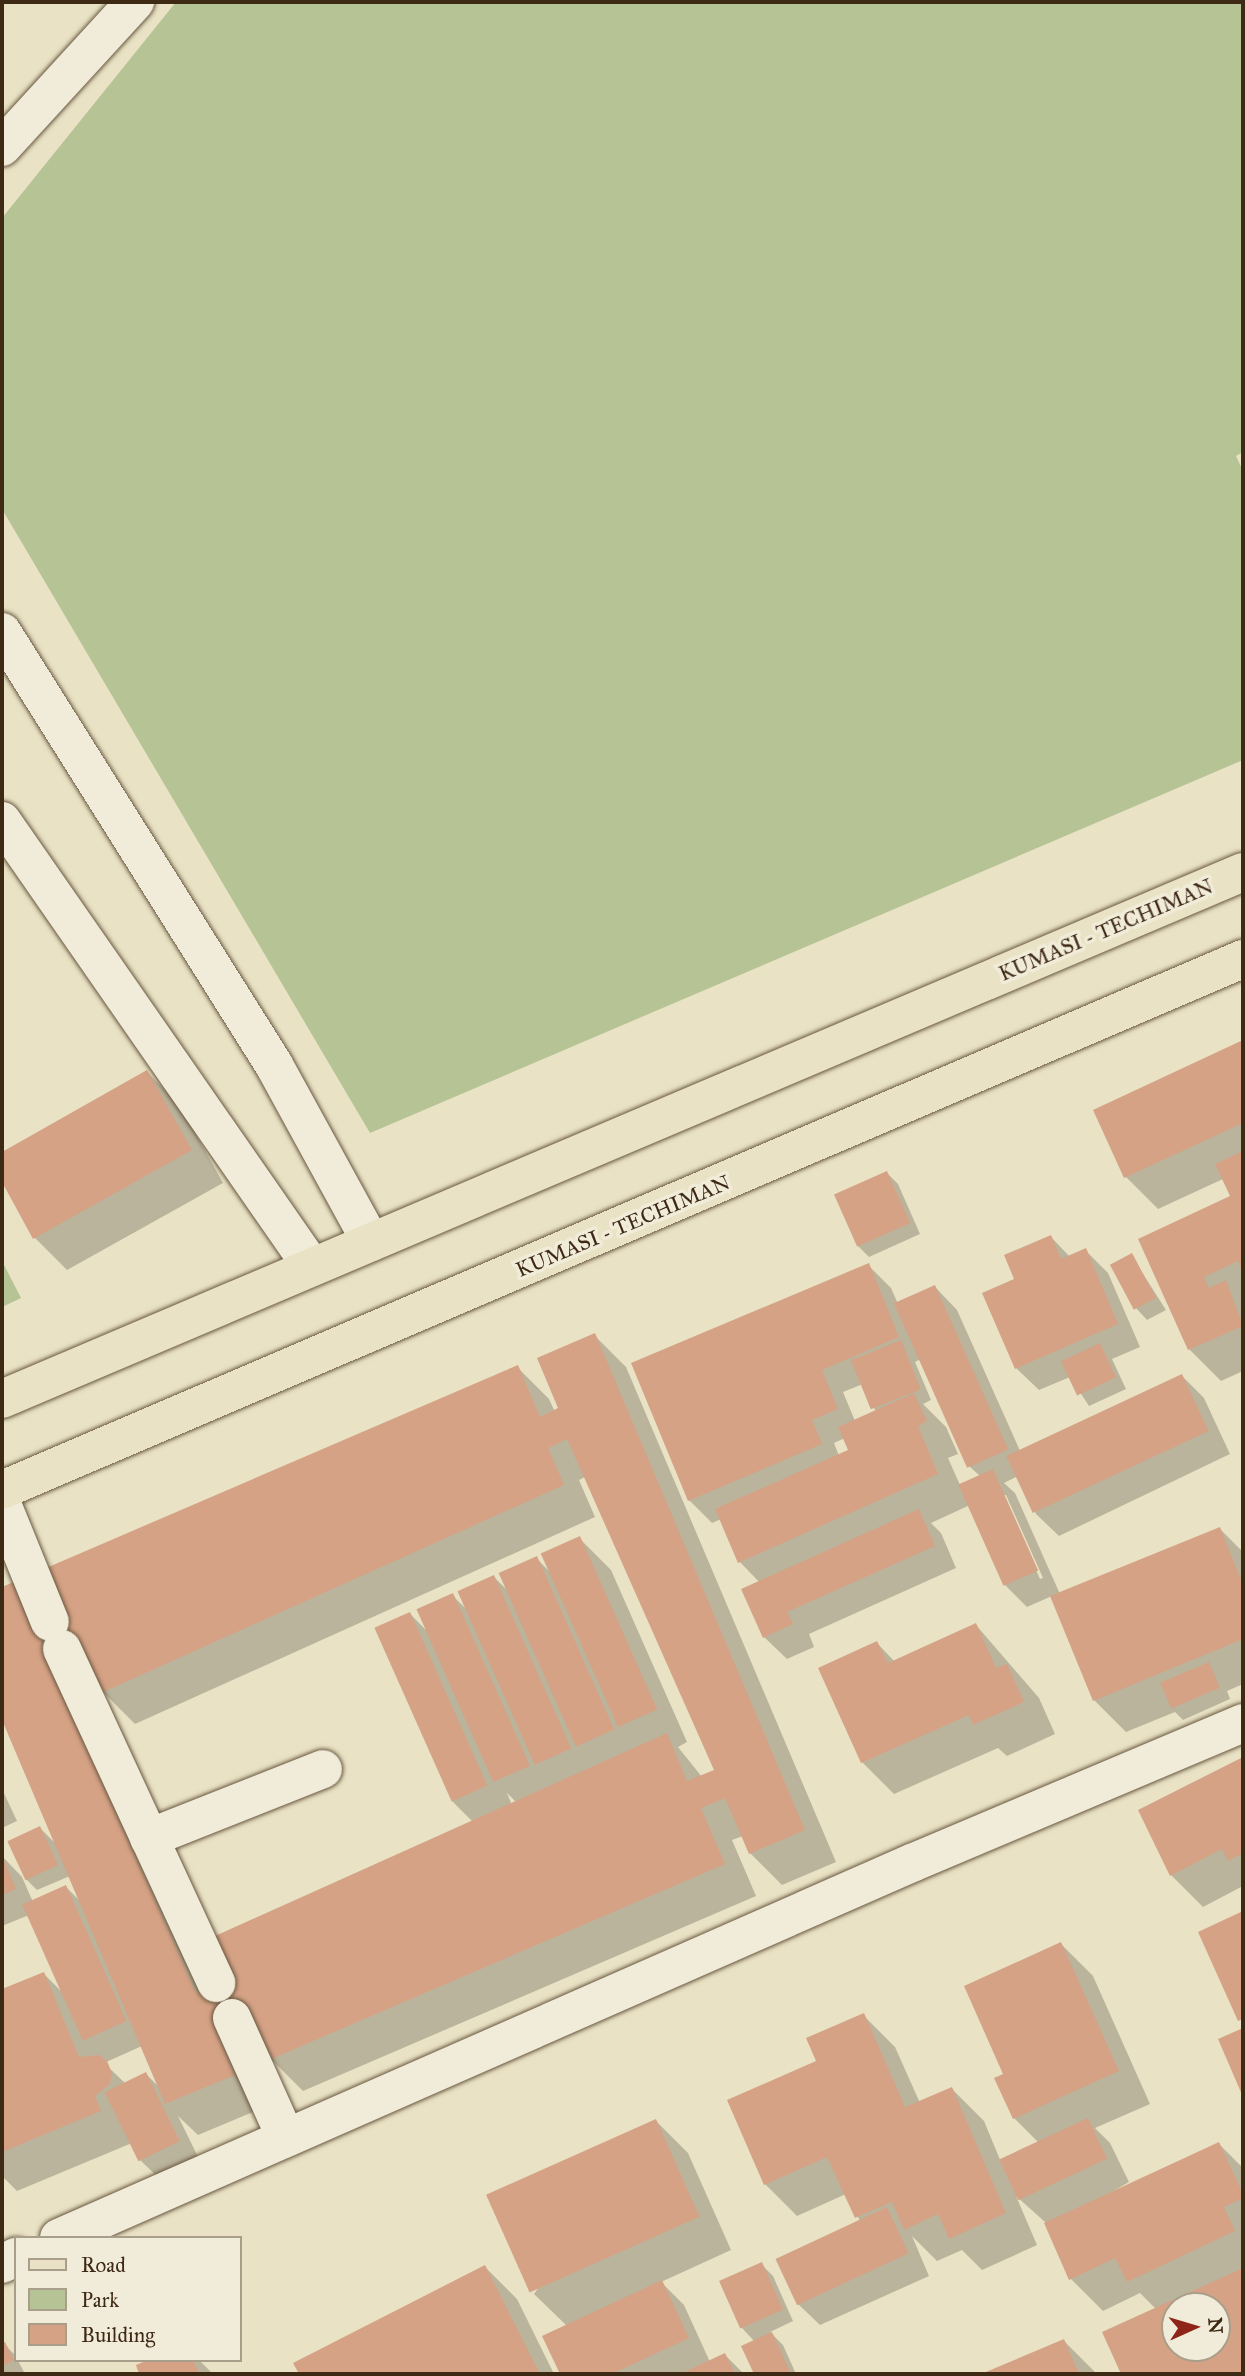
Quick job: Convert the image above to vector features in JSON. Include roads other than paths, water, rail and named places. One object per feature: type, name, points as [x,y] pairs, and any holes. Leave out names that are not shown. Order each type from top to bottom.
[{"type":"main road","name":"KUMASI - TECHIMAN","points":[[2,1399],[1243,872]]},
{"type":"main road","name":"KUMASI - TECHIMAN","points":[[2,1490],[1243,959]]},
{"type":"street","points":[[2,147],[135,2]]},
{"type":"street","points":[[2,632],[254,1031],[328,1158],[371,1242]]},
{"type":"street","points":[[2,821],[312,1267]]},
{"type":"street","points":[[2,1504],[56,1635],[216,1983]]},
{"type":"street","points":[[63,2236],[285,2136],[1243,1723]]},
{"type":"street","points":[[149,1838],[323,1769]]},
{"type":"street","points":[[232,2018],[285,2136]]}]
